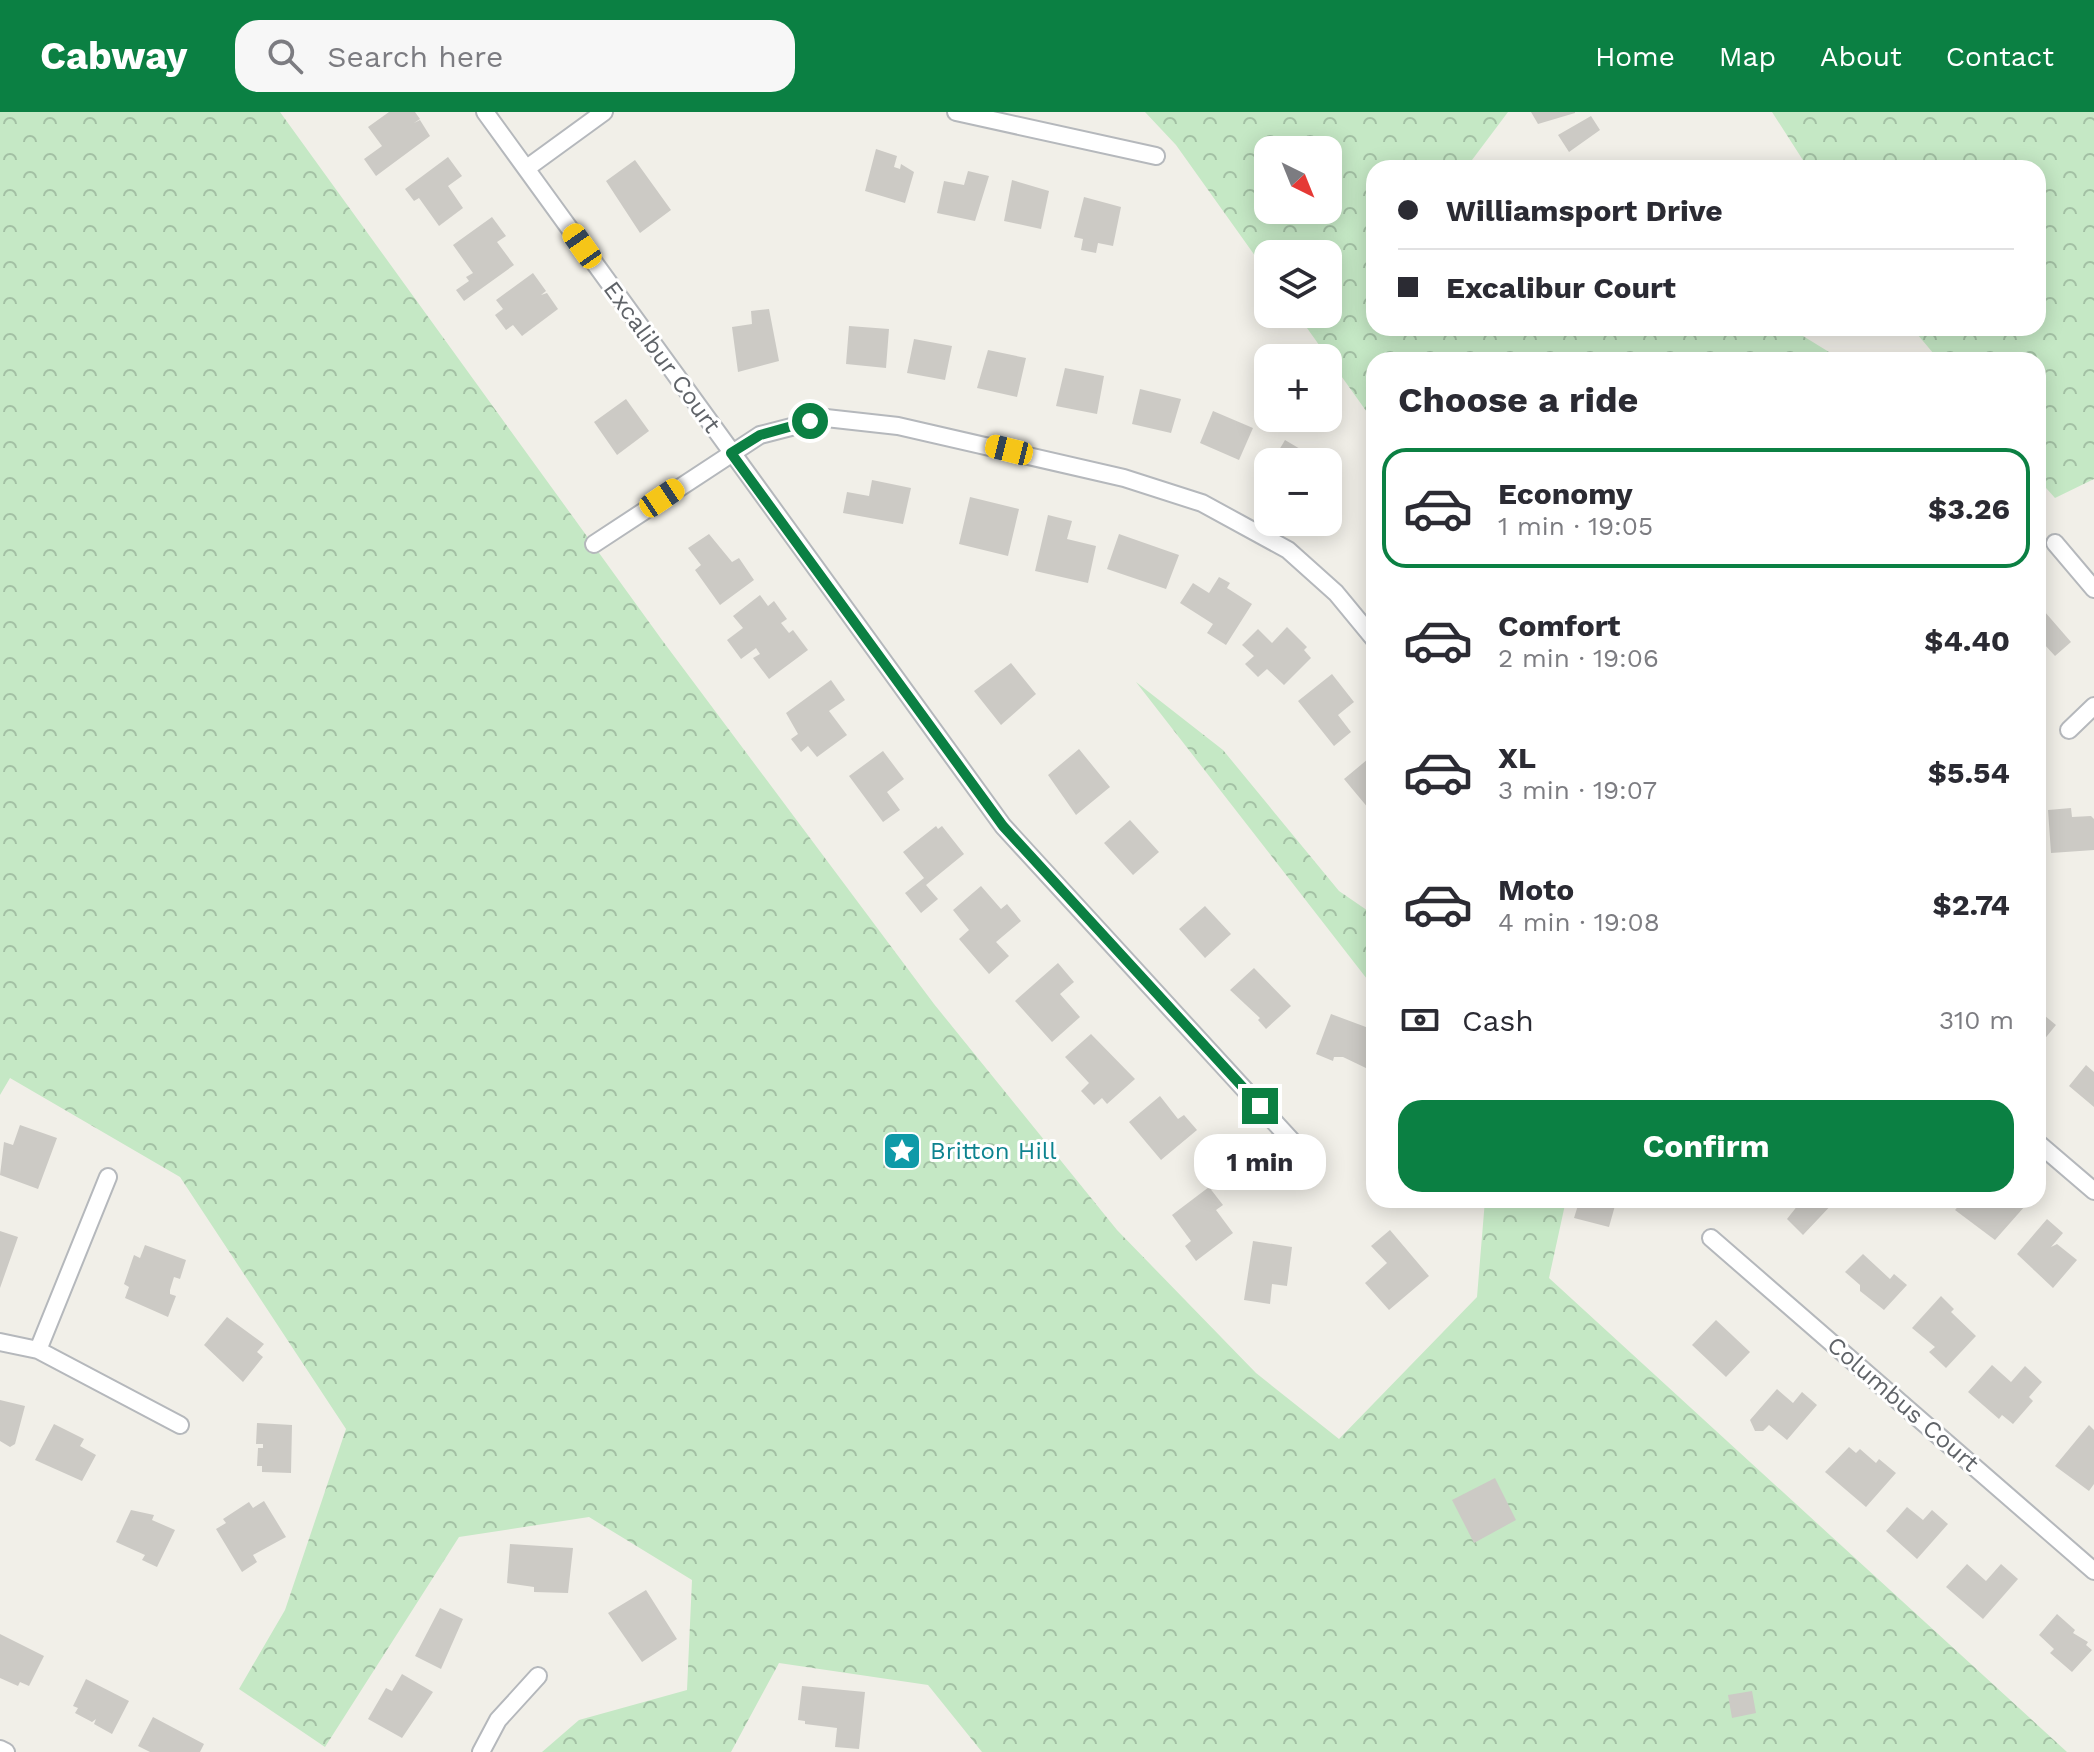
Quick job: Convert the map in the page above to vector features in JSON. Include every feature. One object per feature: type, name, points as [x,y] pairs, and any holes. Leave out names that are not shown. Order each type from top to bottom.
[{"type":"street","name":"Excalibur Court","points":[[485,112],[1003,826],[1302,1152]]},
{"type":"street","points":[[527,168],[604,112]]},
{"type":"street","points":[[956,112],[1156,156]]},
{"type":"street","points":[[594,544],[760,435],[826,418],[898,426],[1124,478],[1202,503],[1288,550],[1336,593],[1366,629]]},
{"type":"street","points":[[2055,543],[2094,589]]},
{"type":"street","points":[[2069,730],[2094,706]]},
{"type":"street","points":[[2046,1150],[2094,1191]]},
{"type":"street","points":[[38,1350],[108,1177]]},
{"type":"street","name":"Columbus Court","points":[[1711,1238],[2094,1571]]},
{"type":"street","points":[[0,1342],[38,1350],[180,1425]]},
{"type":"street","points":[[481,1752],[498,1720],[538,1676]]},
{"type":"street","points":[[0,1749],[6,1752]]},
{"type":"green space","points":[[0,112],[280,112],[662,640],[934,1004],[1117,1230],[1256,1373],[1339,1439],[1477,1297],[1484,1208],[1564,1208],[1549,1278],[2067,1752],[982,1752],[928,1685],[779,1663],[731,1752],[542,1752],[579,1720],[687,1690],[692,1580],[589,1517],[459,1537],[325,1747],[239,1689],[285,1610],[346,1429],[180,1177],[10,1078],[0,1095]]},
{"type":"green space","points":[[1145,112],[1508,112],[1472,160],[1366,160],[1366,336],[1803,336],[1829,352],[1366,352],[1366,411],[1342,377],[1342,344],[1318,344],[1307,328],[1342,328],[1342,240],[1254,240],[1254,254],[1176,145]]},
{"type":"green space","points":[[1772,112],[2094,112],[2094,479],[2055,498],[2046,488],[2046,352],[1932,352],[1919,336],[2046,336],[2046,160],[1803,160]]},
{"type":"green space","points":[[1136,682],[1223,750],[1339,891],[1366,910],[1366,978]]},
{"type":"building","points":[[389,112],[415,112],[420,119],[414,123],[420,120],[430,136],[376,176],[364,159],[382,146],[368,127]]},
{"type":"building","points":[[1531,112],[1575,112],[1575,113],[1538,124]]},
{"type":"building","points":[[1591,116],[1600,130],[1569,152],[1558,135]]},
{"type":"building","points":[[876,149],[897,156],[894,167],[900,169],[901,164],[914,172],[905,203],[865,191]]},
{"type":"building","points":[[448,157],[462,176],[448,186],[463,208],[439,226],[419,198],[414,201],[405,189]]},
{"type":"building","points":[[635,160],[671,210],[640,233],[606,181]]},
{"type":"building","points":[[968,171],[989,176],[975,221],[937,213],[944,181],[964,185]]},
{"type":"building","points":[[1012,180],[1049,191],[1041,229],[1004,221]]},
{"type":"building","points":[[1084,197],[1121,207],[1113,246],[1098,243],[1096,253],[1081,250],[1083,239],[1074,237]]},
{"type":"building","points":[[492,217],[506,236],[497,242],[514,265],[464,301],[456,290],[469,281],[466,277],[473,273],[453,245]]},
{"type":"building","points":[[533,273],[546,291],[541,295],[547,293],[558,309],[522,336],[513,325],[506,330],[495,315],[503,309],[496,300]]},
{"type":"building","points":[[769,309],[779,361],[738,372],[732,327],[752,324],[751,311]]},
{"type":"building","points":[[849,326],[889,329],[886,368],[846,364]]},
{"type":"building","points":[[914,339],[952,346],[945,380],[907,373]]},
{"type":"building","points":[[988,350],[1026,358],[1017,397],[977,388]]},
{"type":"building","points":[[1065,368],[1104,376],[1097,414],[1056,406]]},
{"type":"building","points":[[1140,389],[1181,399],[1171,433],[1132,424]]},
{"type":"building","points":[[626,399],[649,431],[617,455],[594,422]]},
{"type":"building","points":[[1213,411],[1253,428],[1239,460],[1200,443]]},
{"type":"building","points":[[1285,440],[1298,448],[1280,448]]},
{"type":"building","points":[[872,480],[911,488],[903,524],[843,513],[847,492],[869,496]]},
{"type":"building","points":[[970,497],[1019,509],[1008,556],[959,544]]},
{"type":"building","points":[[1048,515],[1072,521],[1067,539],[1096,546],[1088,583],[1035,571]]},
{"type":"building","points":[[709,534],[732,562],[739,558],[754,580],[720,605],[695,570],[701,565],[688,548]]},
{"type":"building","points":[[1119,534],[1179,555],[1166,589],[1107,569]]},
{"type":"building","points":[[1219,577],[1230,583],[1227,588],[1252,604],[1226,645],[1207,633],[1213,624],[1180,603],[1193,583],[1209,593]]},
{"type":"building","points":[[760,595],[768,606],[774,601],[787,619],[781,623],[789,633],[793,630],[808,650],[769,679],[753,658],[760,654],[756,648],[741,659],[727,640],[743,628],[733,616]]},
{"type":"building","points":[[2046,613],[2071,642],[2055,656],[2046,646]]},
{"type":"building","points":[[1287,627],[1307,647],[1304,650],[1311,658],[1284,685],[1267,669],[1258,677],[1245,664],[1254,656],[1242,645],[1258,629],[1272,643]]},
{"type":"building","points":[[1011,663],[1036,694],[1001,725],[974,691]]},
{"type":"building","points":[[1332,674],[1354,702],[1338,715],[1351,732],[1334,746],[1298,701]]},
{"type":"building","points":[[831,680],[845,700],[829,711],[847,735],[817,757],[808,746],[801,752],[791,739],[798,734],[786,713]]},
{"type":"building","points":[[1079,749],[1110,787],[1076,815],[1048,775]]},
{"type":"building","points":[[883,751],[904,779],[887,792],[900,810],[883,822],[849,776]]},
{"type":"building","points":[[1366,761],[1366,805],[1344,779]]},
{"type":"building","points":[[2071,808],[2072,817],[2091,816],[2094,819],[2094,850],[2051,853],[2048,810]]},
{"type":"building","points":[[1130,820],[1159,852],[1133,875],[1104,843]]},
{"type":"building","points":[[936,826],[938,829],[942,826],[964,854],[926,885],[938,899],[921,913],[905,893],[924,878],[903,852]]},
{"type":"building","points":[[981,886],[1001,909],[1007,904],[1021,921],[996,942],[1009,956],[989,974],[959,939],[969,930],[953,910]]},
{"type":"building","points":[[1205,906],[1231,934],[1205,958],[1179,929]]},
{"type":"building","points":[[1058,963],[1074,982],[1060,994],[1080,1017],[1052,1042],[1015,1001]]},
{"type":"building","points":[[1254,968],[1291,1006],[1266,1029],[1258,1020],[1260,1018],[1230,990]]},
{"type":"building","points":[[1331,1014],[1366,1027],[1366,1068],[1343,1057],[1334,1057],[1333,1061],[1316,1054]]},
{"type":"building","points":[[2046,1017],[2056,1025],[2046,1037]]},
{"type":"building","points":[[1091,1034],[1135,1079],[1107,1104],[1102,1098],[1094,1105],[1081,1091],[1089,1083],[1065,1057]]},
{"type":"building","points":[[2086,1065],[2094,1072],[2094,1107],[2069,1086]]},
{"type":"building","points":[[1160,1096],[1178,1119],[1184,1115],[1197,1130],[1161,1160],[1129,1122]]},
{"type":"building","points":[[20,1125],[57,1138],[38,1189],[0,1175],[4,1142],[13,1145]]},
{"type":"building","points":[[1209,1187],[1223,1205],[1216,1210],[1233,1233],[1196,1261],[1185,1246],[1191,1241],[1172,1215]]},
{"type":"building","points":[[1577,1208],[1614,1208],[1609,1227],[1574,1218]]},
{"type":"building","points":[[1796,1208],[1828,1208],[1803,1235],[1787,1219]]},
{"type":"building","points":[[1957,1208],[2023,1208],[1995,1240],[1955,1210]]},
{"type":"building","points":[[2047,1219],[2063,1233],[2051,1247],[2057,1244],[2077,1260],[2053,1288],[2017,1254]]},
{"type":"building","points":[[1390,1230],[1429,1276],[1389,1310],[1365,1283],[1387,1263],[1371,1246]]},
{"type":"building","points":[[0,1231],[18,1237],[0,1288]]},
{"type":"building","points":[[1253,1241],[1292,1247],[1287,1286],[1272,1284],[1270,1304],[1244,1300]]},
{"type":"building","points":[[145,1245],[186,1260],[180,1279],[174,1277],[170,1294],[176,1296],[168,1317],[125,1298],[129,1287],[124,1284],[134,1255],[140,1258]]},
{"type":"building","points":[[1863,1254],[1890,1279],[1894,1274],[1907,1285],[1884,1310],[1860,1291],[1860,1285],[1845,1272]]},
{"type":"building","points":[[1941,1296],[1954,1309],[1951,1312],[1976,1336],[1946,1368],[1929,1352],[1935,1347],[1912,1328]]},
{"type":"building","points":[[227,1317],[264,1344],[257,1352],[263,1357],[243,1382],[204,1345]]},
{"type":"building","points":[[1716,1320],[1750,1352],[1726,1377],[1692,1345]]},
{"type":"building","points":[[1992,1365],[2011,1382],[2025,1366],[2042,1382],[2029,1397],[2033,1401],[2013,1424],[2002,1415],[1999,1419],[1968,1392]]},
{"type":"building","points":[[1777,1389],[1793,1403],[1802,1392],[1817,1405],[1787,1440],[1769,1425],[1763,1431],[1755,1431],[1750,1420]]},
{"type":"building","points":[[0,1400],[25,1406],[15,1444],[10,1447],[0,1441]]},
{"type":"building","points":[[257,1423],[292,1425],[291,1473],[262,1472],[262,1466],[257,1466],[258,1448],[263,1448],[263,1444],[256,1444]]},
{"type":"building","points":[[54,1424],[84,1439],[80,1446],[96,1455],[82,1481],[35,1460]]},
{"type":"building","points":[[2089,1425],[2094,1430],[2094,1484],[2089,1491],[2055,1466]]},
{"type":"building","points":[[1849,1447],[1856,1453],[1860,1449],[1876,1463],[1879,1459],[1896,1473],[1866,1507],[1825,1472]]},
{"type":"building","points":[[1495,1478],[1516,1520],[1474,1543],[1452,1500]]},
{"type":"building","points":[[264,1501],[286,1537],[253,1555],[257,1562],[242,1572],[216,1529],[226,1523],[223,1519],[249,1502],[253,1508]]},
{"type":"building","points":[[1907,1507],[1923,1520],[1932,1510],[1948,1524],[1917,1559],[1886,1531]]},
{"type":"building","points":[[131,1510],[154,1515],[152,1520],[175,1530],[157,1567],[142,1560],[145,1555],[116,1542]]},
{"type":"building","points":[[510,1544],[573,1548],[568,1593],[534,1592],[534,1587],[507,1583]]},
{"type":"building","points":[[1967,1564],[1986,1581],[2001,1564],[2018,1579],[1983,1619],[1946,1587]]},
{"type":"building","points":[[646,1590],[677,1639],[642,1662],[608,1613]]},
{"type":"building","points":[[440,1608],[463,1619],[441,1669],[415,1656]]},
{"type":"building","points":[[2057,1614],[2075,1630],[2073,1633],[2088,1642],[2086,1645],[2092,1650],[2072,1672],[2050,1653],[2054,1649],[2039,1635]]},
{"type":"building","points":[[0,1634],[44,1656],[29,1686],[20,1682],[18,1686],[0,1678]]},
{"type":"building","points":[[402,1674],[433,1692],[402,1738],[368,1719],[386,1688],[392,1691]]},
{"type":"building","points":[[86,1679],[129,1701],[112,1734],[94,1724],[96,1719],[92,1722],[75,1713],[78,1708],[73,1706]]},
{"type":"building","points":[[802,1686],[865,1692],[859,1749],[835,1747],[837,1728],[805,1724],[805,1721],[798,1720]]},
{"type":"building","points":[[1752,1691],[1756,1713],[1732,1718],[1728,1695]]},
{"type":"building","points":[[153,1717],[204,1744],[200,1752],[150,1752],[138,1746]]},
{"type":"place","name":"Britton Hill","points":[[902,1151]]},
{"type":"route","points":[[810,421],[760,435],[731,453],[1003,826],[1260,1106]]}]
